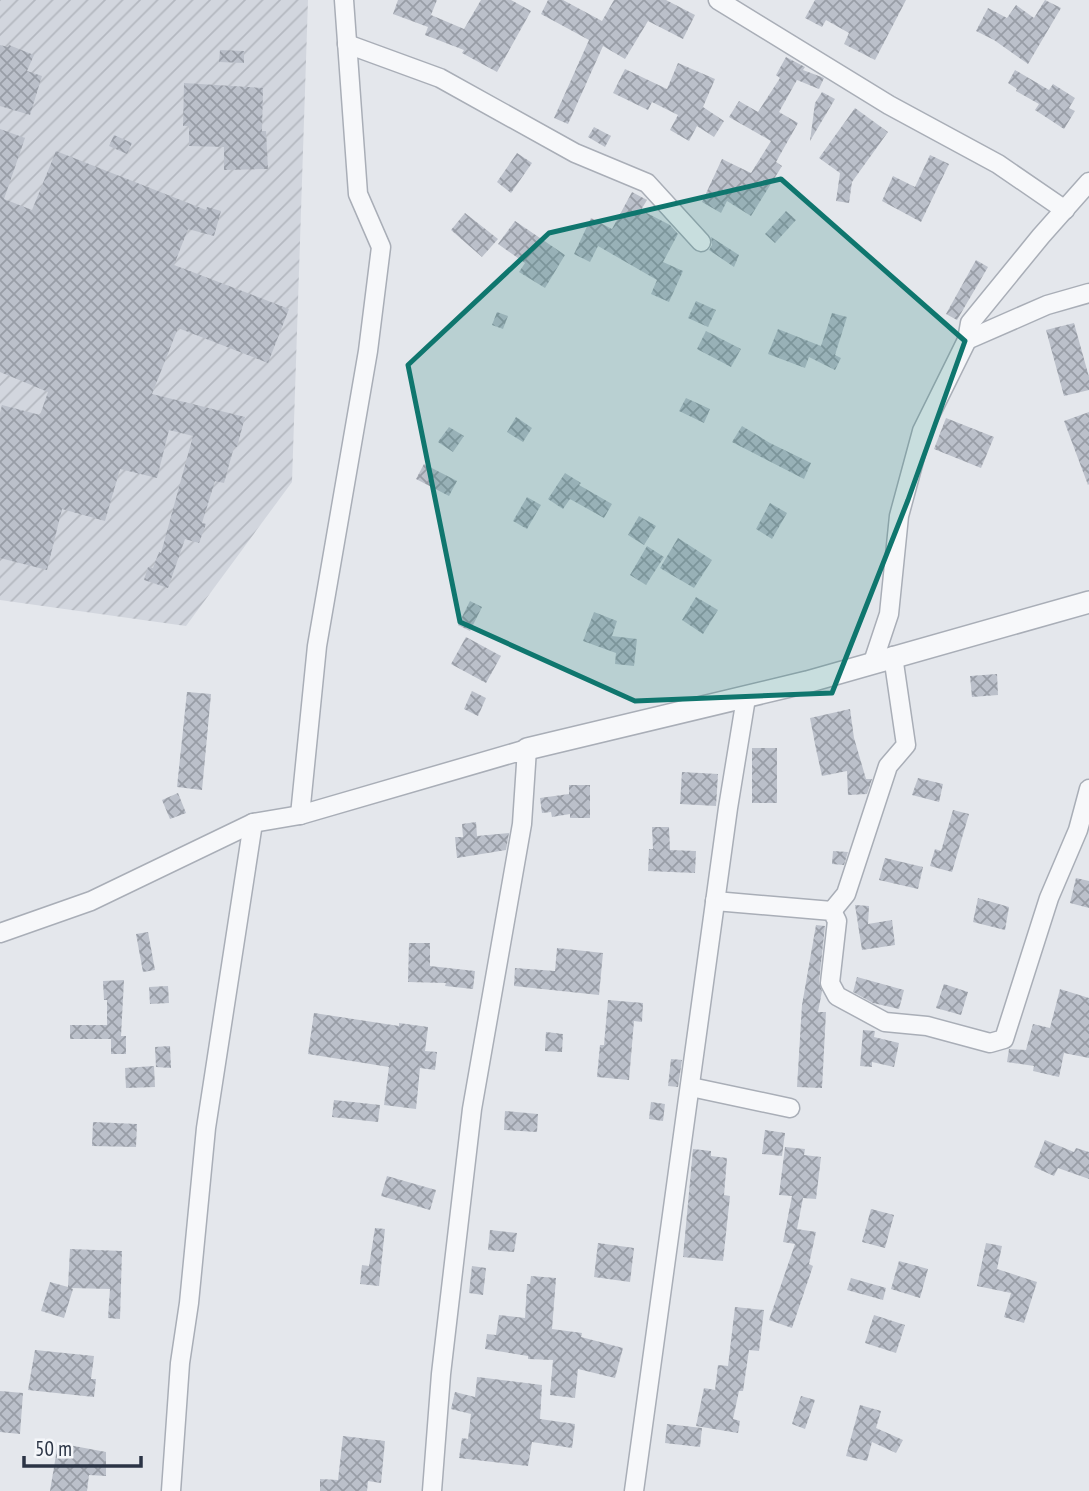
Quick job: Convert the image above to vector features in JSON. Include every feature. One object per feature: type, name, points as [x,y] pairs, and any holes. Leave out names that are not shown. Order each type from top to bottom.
[{"type":"street","points":[[300,815],[317,646],[368,351],[381,247],[358,194],[344,0]]},
{"type":"street","points":[[718,0],[889,105],[998,164],[1065,210]]},
{"type":"street","points":[[347,44],[440,78],[575,153],[647,183],[701,242]]},
{"type":"street","points":[[832,911],[846,894],[888,766],[906,745],[883,659],[899,516],[922,431],[967,340],[970,323],[1089,182]]},
{"type":"street","points":[[967,340],[1047,305],[1089,293]]},
{"type":"street","points":[[0,933],[91,901],[253,823],[300,815],[527,749],[746,698],[1089,602]]},
{"type":"street","points":[[634,1491],[715,901],[746,698]]},
{"type":"street","points":[[432,1491],[441,1374],[472,1108],[522,824],[527,749]]},
{"type":"street","points":[[832,911],[837,921],[830,983],[837,996],[885,1022],[928,1026],[990,1043],[1004,1040],[1049,898],[1078,830],[1089,789]]},
{"type":"street","points":[[171,1491],[180,1363],[189,1303],[206,1128],[253,823]]},
{"type":"street","points":[[715,901],[832,911]]},
{"type":"street","points":[[691,1087],[790,1108]]},
{"type":"highlighted area","points":[[781,179],[965,341],[908,500],[832,693],[635,701],[460,622],[408,365],[549,233]]},
{"type":"shaded area","points":[[0,0],[308,0],[292,482],[186,626],[0,600]]},
{"type":"building","points":[[398,0],[437,0],[431,15],[464,29],[481,0],[511,0],[531,11],[497,72],[462,53],[464,50],[425,35],[428,27],[393,14]]},
{"type":"building","points":[[548,0],[563,0],[602,21],[614,0],[666,0],[695,15],[683,39],[648,21],[625,59],[603,46],[568,124],[554,118],[589,40],[541,14]]},
{"type":"building","points":[[815,0],[906,0],[875,60],[844,44],[849,33],[826,20],[822,27],[805,18]]},
{"type":"building","points":[[1045,0],[1061,8],[1028,64],[976,31],[988,8],[1007,18],[1016,5],[1034,18]]},
{"type":"building","points":[[0,45],[9,45],[34,55],[27,71],[42,76],[30,115],[0,106]]},
{"type":"building","points":[[220,50],[244,51],[244,63],[219,62]]},
{"type":"building","points":[[786,57],[805,67],[803,70],[824,78],[819,89],[797,80],[779,112],[798,123],[776,162],[782,166],[751,216],[727,201],[721,213],[702,202],[722,159],[751,173],[771,141],[729,117],[739,101],[758,112],[780,78],[776,75]]},
{"type":"building","points":[[678,63],[715,79],[703,107],[724,121],[714,137],[697,126],[689,141],[670,130],[678,115],[652,102],[648,110],[613,93],[625,69],[667,89]]},
{"type":"building","points":[[1015,70],[1049,90],[1053,84],[1075,98],[1069,108],[1075,111],[1064,129],[1035,110],[1039,104],[1016,91],[1017,89],[1008,83]]},
{"type":"building","points":[[184,83],[263,88],[262,131],[266,131],[268,169],[224,170],[224,147],[189,146],[189,126],[183,126]]},
{"type":"building","points":[[822,92],[835,99],[810,141],[815,103]]},
{"type":"building","points":[[855,108],[888,132],[852,182],[849,203],[836,201],[840,173],[819,158]]},
{"type":"building","points":[[594,127],[611,136],[605,147],[588,137]]},
{"type":"building","points":[[0,129],[25,138],[4,199],[32,210],[56,151],[206,210],[207,207],[221,211],[214,236],[188,229],[174,265],[289,309],[268,363],[178,328],[152,394],[245,417],[224,483],[215,481],[199,543],[185,539],[168,588],[144,580],[148,567],[153,568],[159,552],[161,553],[193,436],[169,430],[157,478],[120,469],[105,521],[62,509],[47,570],[0,558],[2,405],[40,415],[48,392],[0,372]]},
{"type":"building","points":[[114,135],[132,143],[127,154],[109,146]]},
{"type":"building","points":[[517,153],[532,163],[511,193],[497,182]]},
{"type":"building","points":[[930,155],[949,164],[921,222],[882,201],[893,176],[915,187]]},
{"type":"building","points":[[632,192],[647,200],[641,210],[670,225],[678,234],[663,262],[683,271],[669,302],[651,294],[657,280],[598,246],[590,262],[574,254],[591,218],[612,229]]},
{"type":"building","points":[[786,211],[796,220],[775,243],[765,234]]},
{"type":"building","points":[[465,213],[498,239],[482,257],[451,230]]},
{"type":"building","points":[[515,221],[565,255],[545,288],[519,272],[525,263],[498,244]]},
{"type":"building","points":[[711,237],[739,255],[734,267],[709,250],[712,245]]},
{"type":"building","points":[[976,260],[988,267],[957,320],[946,314]]},
{"type":"building","points":[[696,301],[716,310],[708,327],[688,318]]},
{"type":"building","points":[[497,312],[508,316],[503,329],[492,325]]},
{"type":"building","points":[[832,313],[847,317],[835,355],[841,358],[835,370],[809,357],[805,368],[768,354],[778,329],[821,346]]},
{"type":"building","points":[[1074,323],[1089,377],[1089,390],[1064,396],[1046,330]]},
{"type":"building","points":[[706,331],[741,349],[731,367],[697,349]]},
{"type":"building","points":[[686,398],[710,409],[704,423],[679,411]]},
{"type":"building","points":[[1089,412],[1089,484],[1088,485],[1064,421]]},
{"type":"building","points":[[516,417],[532,428],[523,442],[507,432]]},
{"type":"building","points":[[946,418],[994,437],[981,468],[934,449]]},
{"type":"building","points":[[742,426],[811,463],[804,479],[732,442]]},
{"type":"building","points":[[449,427],[464,436],[453,452],[438,442]]},
{"type":"building","points":[[424,464],[457,481],[449,496],[416,479]]},
{"type":"building","points":[[565,473],[581,483],[579,485],[612,504],[604,518],[570,499],[563,509],[548,499]]},
{"type":"building","points":[[527,497],[541,505],[527,529],[513,521]]},
{"type":"building","points":[[770,503],[787,513],[772,539],[756,529]]},
{"type":"building","points":[[639,516],[656,526],[644,545],[628,535]]},
{"type":"building","points":[[678,538],[712,560],[694,588],[660,568]]},
{"type":"building","points":[[647,546],[664,557],[646,585],[630,575]]},
{"type":"building","points":[[696,597],[718,610],[703,634],[682,620]]},
{"type":"building","points":[[470,601],[482,607],[470,631],[458,625]]},
{"type":"building","points":[[594,612],[617,621],[612,636],[637,639],[634,666],[615,664],[616,653],[583,641]]},
{"type":"building","points":[[466,637],[501,656],[486,683],[451,664]]},
{"type":"building","points":[[997,674],[998,695],[972,697],[970,676]]},
{"type":"building","points":[[472,691],[486,698],[478,716],[464,709]]},
{"type":"building","points":[[187,692],[211,694],[202,790],[177,787]]},
{"type":"building","points":[[850,709],[854,738],[866,779],[872,779],[867,794],[848,795],[847,771],[822,776],[816,749],[810,718]]},
{"type":"building","points":[[752,748],[777,748],[777,803],[752,803]]},
{"type":"building","points":[[682,772],[718,774],[716,806],[680,804]]},
{"type":"building","points":[[918,778],[943,784],[939,802],[912,795]]},
{"type":"building","points":[[569,785],[590,785],[590,818],[570,818],[570,814],[552,817],[551,812],[542,813],[540,798],[569,794]]},
{"type":"building","points":[[178,793],[186,813],[170,819],[162,800]]},
{"type":"building","points":[[953,810],[969,814],[952,872],[930,866],[935,849],[941,851]]},
{"type":"building","points":[[476,822],[477,836],[509,833],[506,850],[457,858],[455,837],[463,837],[462,824]]},
{"type":"building","points":[[652,827],[669,827],[670,850],[696,851],[695,873],[648,871],[649,849],[653,849]]},
{"type":"building","points":[[833,851],[848,852],[844,865],[832,864]]},
{"type":"building","points":[[885,858],[923,867],[918,889],[879,880]]},
{"type":"building","points":[[1076,878],[1089,881],[1089,908],[1070,903]]},
{"type":"building","points":[[978,898],[1009,907],[1005,930],[973,922]]},
{"type":"building","points":[[855,905],[869,906],[868,924],[892,920],[895,945],[862,950]]},
{"type":"building","points":[[816,925],[825,926],[819,982],[822,991],[818,1012],[826,1012],[822,1088],[797,1087],[802,1005]]},
{"type":"building","points":[[148,932],[155,970],[143,972],[136,934]]},
{"type":"building","points":[[409,943],[430,943],[430,966],[475,971],[473,989],[445,986],[446,983],[408,982]]},
{"type":"building","points":[[557,948],[603,953],[599,995],[514,986],[515,968],[555,971]]},
{"type":"building","points":[[857,977],[904,990],[899,1009],[873,1003],[853,992]]},
{"type":"building","points":[[124,980],[121,1036],[126,1036],[126,1054],[111,1054],[111,1039],[70,1039],[70,1025],[107,1025],[107,1000],[104,1000],[103,981]]},
{"type":"building","points":[[944,984],[968,992],[961,1015],[936,1008]]},
{"type":"building","points":[[168,986],[169,1003],[150,1004],[149,987]]},
{"type":"building","points":[[1060,989],[1089,998],[1089,1058],[1064,1053],[1059,1077],[1033,1071],[1034,1066],[1007,1062],[1009,1049],[1026,1050],[1033,1024],[1050,1028]]},
{"type":"building","points":[[608,1000],[643,1003],[642,1022],[634,1021],[629,1080],[597,1077],[600,1045],[604,1045]]},
{"type":"building","points":[[314,1013],[399,1026],[399,1023],[428,1027],[425,1051],[437,1052],[435,1070],[420,1068],[416,1109],[384,1105],[389,1067],[308,1054]]},
{"type":"building","points":[[863,1030],[875,1031],[874,1037],[899,1043],[894,1067],[872,1062],[872,1067],[860,1066]]},
{"type":"building","points":[[546,1032],[563,1034],[562,1052],[545,1051]]},
{"type":"building","points":[[170,1046],[171,1068],[156,1067],[155,1047]]},
{"type":"building","points":[[671,1059],[682,1060],[678,1087],[668,1086]]},
{"type":"building","points":[[154,1066],[155,1087],[126,1088],[125,1068]]},
{"type":"building","points":[[334,1100],[380,1105],[378,1122],[332,1117]]},
{"type":"building","points":[[651,1102],[665,1104],[663,1121],[649,1119]]},
{"type":"building","points":[[505,1111],[538,1114],[537,1132],[504,1130]]},
{"type":"building","points":[[93,1122],[137,1124],[136,1147],[92,1146]]},
{"type":"building","points":[[765,1130],[785,1133],[782,1156],[762,1154]]},
{"type":"building","points":[[1045,1140],[1074,1152],[1076,1148],[1089,1152],[1089,1179],[1058,1168],[1054,1176],[1034,1167]]},
{"type":"building","points":[[785,1147],[805,1149],[804,1155],[821,1157],[816,1199],[803,1198],[797,1229],[816,1232],[809,1264],[813,1266],[792,1328],[769,1320],[795,1244],[783,1242],[792,1196],[779,1195]]},
{"type":"building","points":[[693,1149],[711,1151],[711,1156],[727,1158],[724,1195],[730,1196],[723,1261],[683,1257]]},
{"type":"building","points":[[387,1176],[436,1190],[430,1210],[381,1196]]},
{"type":"building","points":[[871,1209],[894,1215],[885,1248],[862,1242]]},
{"type":"building","points":[[375,1228],[385,1229],[379,1286],[360,1284],[362,1265],[369,1266]]},
{"type":"building","points":[[490,1230],[517,1233],[514,1252],[488,1250]]},
{"type":"building","points":[[598,1243],[634,1248],[630,1282],[594,1277]]},
{"type":"building","points":[[986,1243],[1002,1246],[997,1269],[1037,1282],[1024,1323],[1004,1317],[1011,1293],[977,1286]]},
{"type":"building","points":[[70,1249],[122,1251],[120,1319],[108,1318],[110,1289],[71,1288],[73,1289],[64,1318],[41,1311],[50,1282],[68,1287]]},
{"type":"building","points":[[899,1261],[928,1269],[920,1298],[891,1289]]},
{"type":"building","points":[[472,1266],[486,1268],[483,1295],[469,1293]]},
{"type":"building","points":[[531,1276],[556,1278],[552,1329],[582,1333],[581,1337],[623,1348],[615,1378],[578,1369],[575,1398],[550,1395],[553,1360],[528,1359],[528,1356],[485,1349],[487,1334],[496,1335],[499,1315],[525,1318],[527,1284],[530,1284]]},
{"type":"building","points":[[851,1278],[886,1288],[883,1300],[847,1290]]},
{"type":"building","points":[[735,1307],[764,1310],[759,1351],[749,1350],[743,1391],[739,1391],[733,1419],[740,1421],[738,1433],[696,1426],[704,1388],[715,1390],[718,1365],[728,1366]]},
{"type":"building","points":[[874,1315],[905,1325],[896,1353],[865,1343]]},
{"type":"building","points":[[35,1350],[94,1356],[91,1379],[96,1379],[94,1397],[28,1390]]},
{"type":"building","points":[[477,1377],[542,1385],[540,1419],[575,1424],[572,1448],[532,1442],[528,1466],[459,1458],[462,1438],[468,1439],[471,1414],[451,1409],[455,1392],[475,1397]]},
{"type":"building","points":[[0,1391],[23,1393],[20,1434],[0,1432]]},
{"type":"building","points":[[801,1396],[815,1400],[805,1429],[792,1424]]},
{"type":"building","points":[[860,1405],[881,1411],[876,1428],[903,1440],[896,1453],[872,1442],[867,1461],[846,1456]]},
{"type":"building","points":[[667,1424],[702,1428],[700,1447],[665,1443]]},
{"type":"building","points":[[343,1436],[385,1441],[381,1483],[368,1481],[367,1491],[320,1491],[320,1479],[338,1480]]},
{"type":"building","points":[[58,1443],[106,1452],[106,1476],[89,1475],[87,1491],[50,1491]]}]
